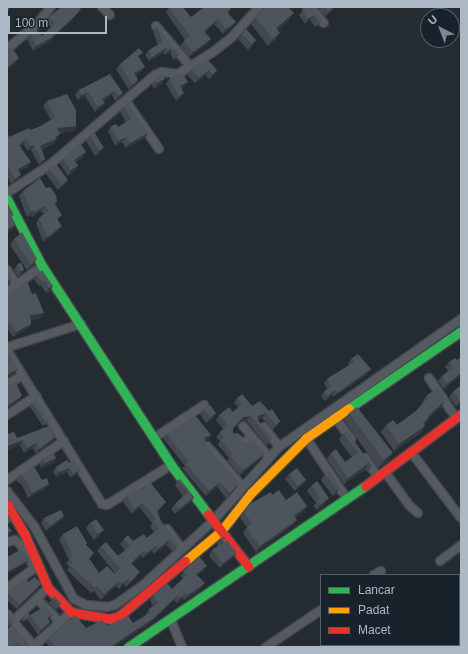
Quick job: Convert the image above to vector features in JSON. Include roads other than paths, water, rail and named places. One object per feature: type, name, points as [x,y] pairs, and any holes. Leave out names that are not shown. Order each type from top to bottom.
[{"type":"street","points":[[7,49],[37,24],[51,7]]},
{"type":"street","points":[[102,7],[110,15]]},
{"type":"street","points":[[7,193],[51,164],[158,73],[165,72],[175,75],[191,67],[232,37],[259,7]]},
{"type":"street","points":[[310,7],[324,23]]},
{"type":"street","points":[[156,26],[191,67]]},
{"type":"street","points":[[126,101],[159,149]]},
{"type":"street","points":[[8,205],[42,266],[171,464],[217,527],[248,566]]},
{"type":"street","points":[[7,292],[42,266]]},
{"type":"street","points":[[7,270],[17,285]]},
{"type":"street","points":[[333,415],[461,319]]},
{"type":"street","points":[[81,324],[8,347],[22,376],[105,506],[171,464]]},
{"type":"street","points":[[149,586],[182,548],[201,540],[217,527],[242,486],[280,447],[310,431],[461,331]]},
{"type":"street","points":[[7,384],[22,376]]},
{"type":"street","points":[[128,647],[171,620],[347,499],[381,474],[394,461],[411,452],[459,416],[429,378]]},
{"type":"street","points":[[7,415],[36,396]]},
{"type":"street","points":[[154,438],[204,405]]},
{"type":"street","points":[[333,415],[381,474],[408,505],[418,513]]},
{"type":"street","points":[[260,423],[280,447]]},
{"type":"street","points":[[243,426],[270,457]]},
{"type":"street","points":[[310,431],[347,499]]},
{"type":"street","points":[[7,504],[24,533],[48,588],[71,612],[95,618],[109,619],[127,612],[134,599],[217,527],[310,431]]},
{"type":"street","points":[[235,436],[242,443],[253,438]]},
{"type":"street","points":[[7,480],[64,441]]},
{"type":"street","points":[[206,445],[242,486]]},
{"type":"street","points":[[411,452],[461,518]]},
{"type":"street","points":[[7,491],[37,532],[74,598],[86,606],[107,607],[134,599]]},
{"type":"street","points":[[162,523],[182,548]]},
{"type":"street","points":[[7,542],[15,540],[20,544],[34,566],[32,570],[7,588]]},
{"type":"street","points":[[440,562],[461,545]]},
{"type":"street","points":[[13,621],[48,588]]},
{"type":"street","points":[[37,599],[60,622]]},
{"type":"street","points":[[266,647],[320,611]]},
{"type":"street","points":[[7,614],[34,647],[71,612]]},
{"type":"street","points":[[171,620],[182,647]]}]
